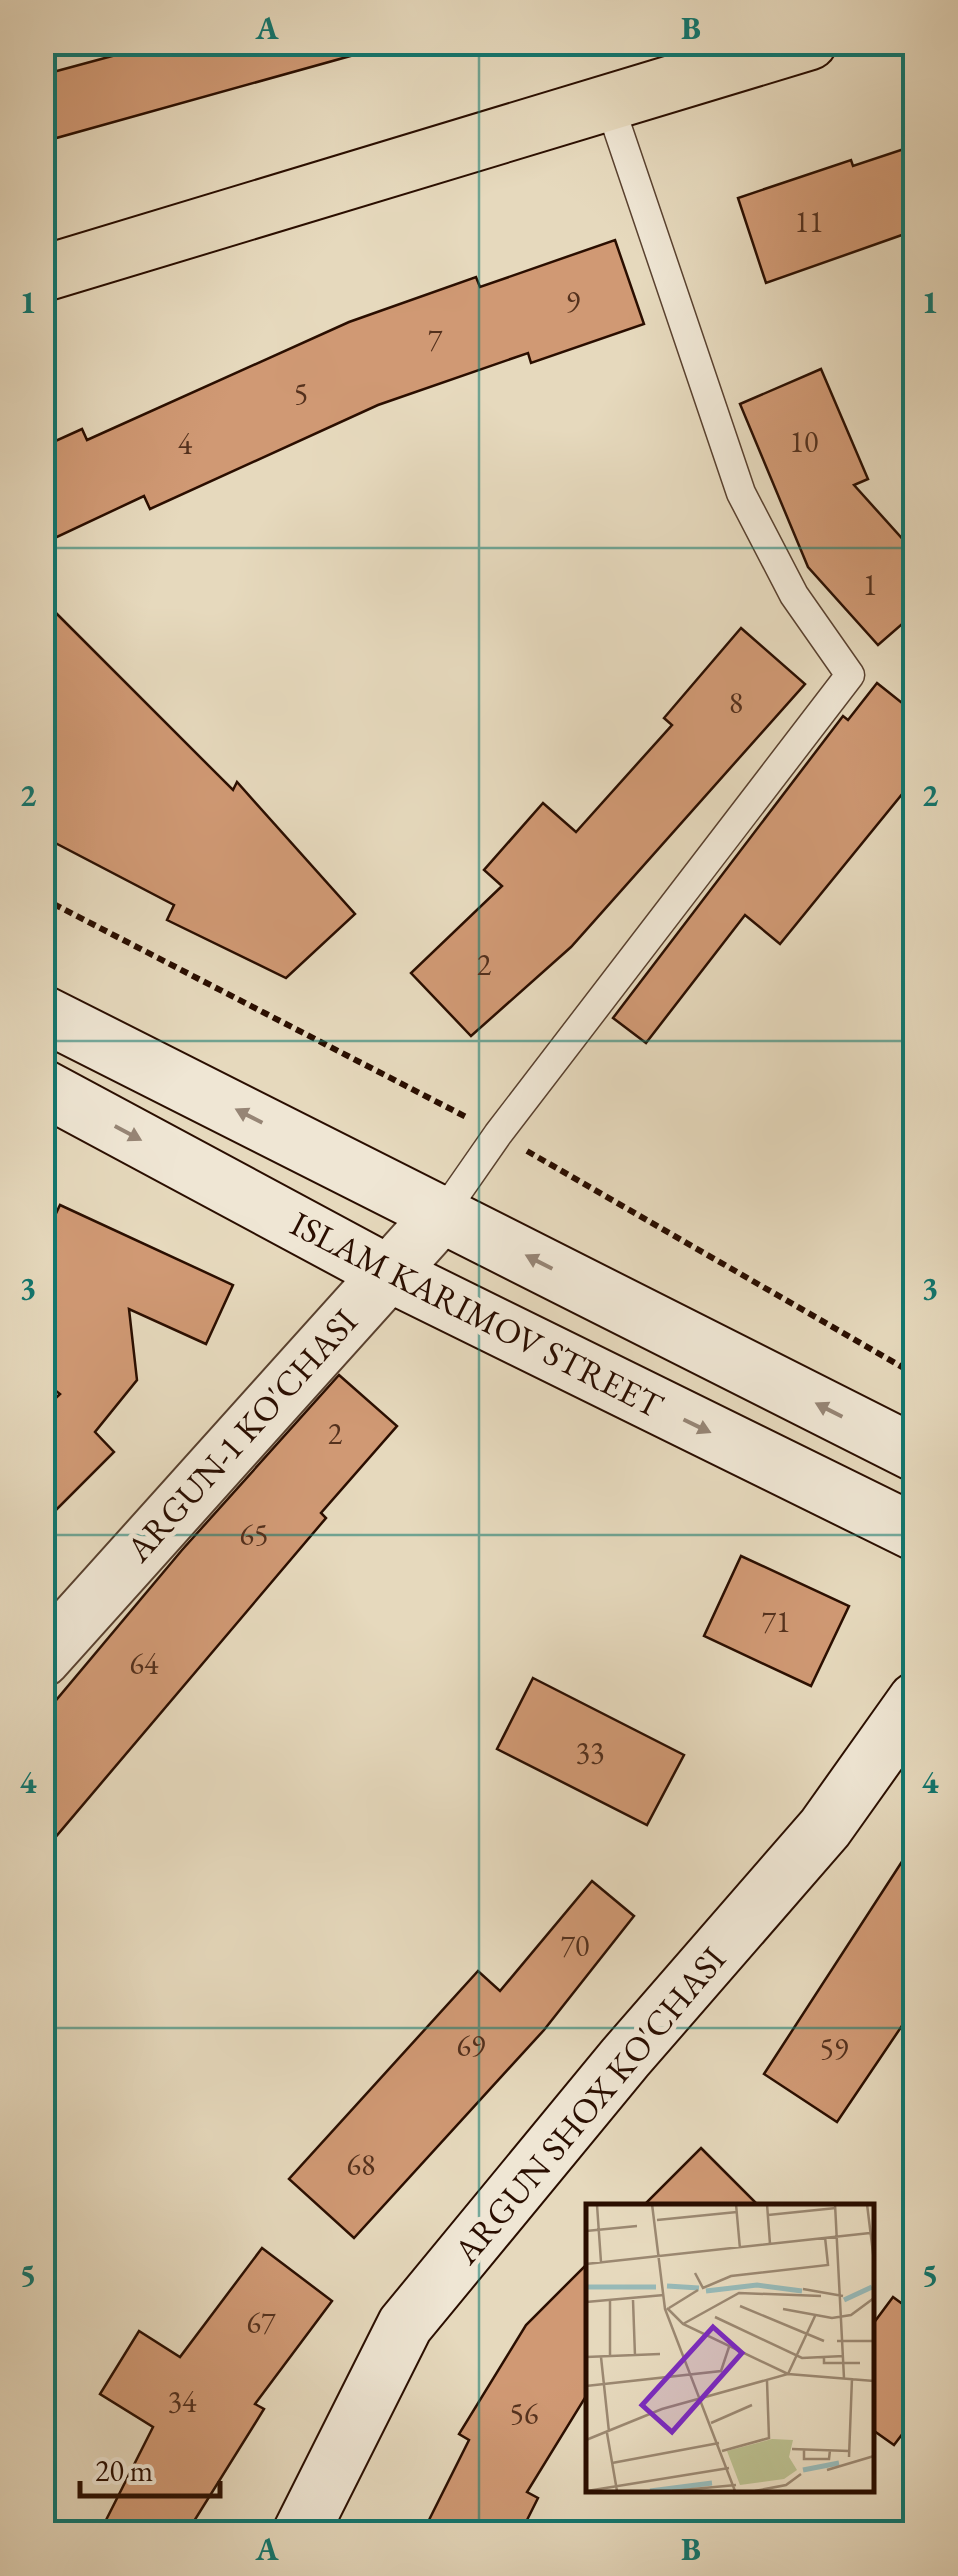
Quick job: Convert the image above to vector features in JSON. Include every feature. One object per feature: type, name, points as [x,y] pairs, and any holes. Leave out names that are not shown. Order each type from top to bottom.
[{"type":"main road","points":[[42,274],[610,106],[809,42]]},
{"type":"main road","name":"ISLAM KARIMOV STREET","points":[[42,1013],[916,1454]]},
{"type":"main road","name":"ISLAM KARIMOV STREET","points":[[42,1087],[386,1272],[916,1533]]},
{"type":"main road","name":"ARGUN-1 KO'CHASI","points":[[42,1658],[386,1272],[443,1214]]},
{"type":"main road","name":"ARGUN SHOX KO'CHASI","points":[[300,2534],[405,2324],[625,2058],[825,1828],[916,1700]]},
{"type":"lane","points":[[443,1214],[498,1134],[850,676],[794,595],[741,493],[610,106]]},
{"type":"building","points":[[164,42],[353,42],[354,55],[42,142],[42,75]]},
{"type":"building","points":[[916,145],[916,230],[766,283],[738,198],[851,160],[853,166]]},
{"type":"building","points":[[615,240],[644,324],[531,363],[528,353],[378,405],[150,509],[144,496],[42,544],[42,447],[82,429],[87,440],[349,322],[476,277],[480,287]]},
{"type":"building","points":[[821,369],[868,479],[854,485],[916,554],[916,612],[878,645],[808,567],[740,404]]},
{"type":"building","points":[[56,613],[233,790],[237,782],[355,914],[286,978],[167,920],[174,905],[42,836],[42,638]]},
{"type":"building","points":[[741,628],[805,684],[571,947],[471,1036],[411,973],[502,886],[484,870],[543,803],[576,832],[672,725],[664,718]]},
{"type":"building","points":[[877,683],[916,714],[916,777],[780,944],[745,915],[646,1043],[613,1018],[843,716],[848,720]]},
{"type":"building","points":[[60,1205],[233,1285],[206,1344],[129,1309],[137,1380],[95,1432],[114,1452],[42,1524],[42,1411],[60,1394],[42,1380],[42,1243]]},
{"type":"building","points":[[339,1375],[397,1426],[321,1513],[326,1518],[42,1853],[42,1717],[182,1550]]},
{"type":"building","points":[[741,1556],[849,1606],[811,1686],[704,1636]]},
{"type":"building","points":[[533,1678],[684,1755],[647,1825],[497,1749]]},
{"type":"building","points":[[916,1840],[916,2005],[837,2122],[764,2074]]},
{"type":"building","points":[[592,1881],[634,1916],[544,2030],[354,2238],[289,2179],[478,1971],[500,1991]]},
{"type":"building","points":[[701,2148],[757,2204],[645,2204]]},
{"type":"building","points":[[262,2248],[332,2301],[255,2404],[264,2409],[186,2534],[99,2534],[153,2427],[100,2394],[139,2331],[180,2357]]},
{"type":"building","points":[[586,2265],[586,2396],[527,2492],[538,2498],[520,2534],[422,2534],[469,2440],[459,2434],[526,2325]]},
{"type":"building","points":[[893,2297],[916,2314],[916,2416],[894,2445],[873,2430],[873,2324]]}]
